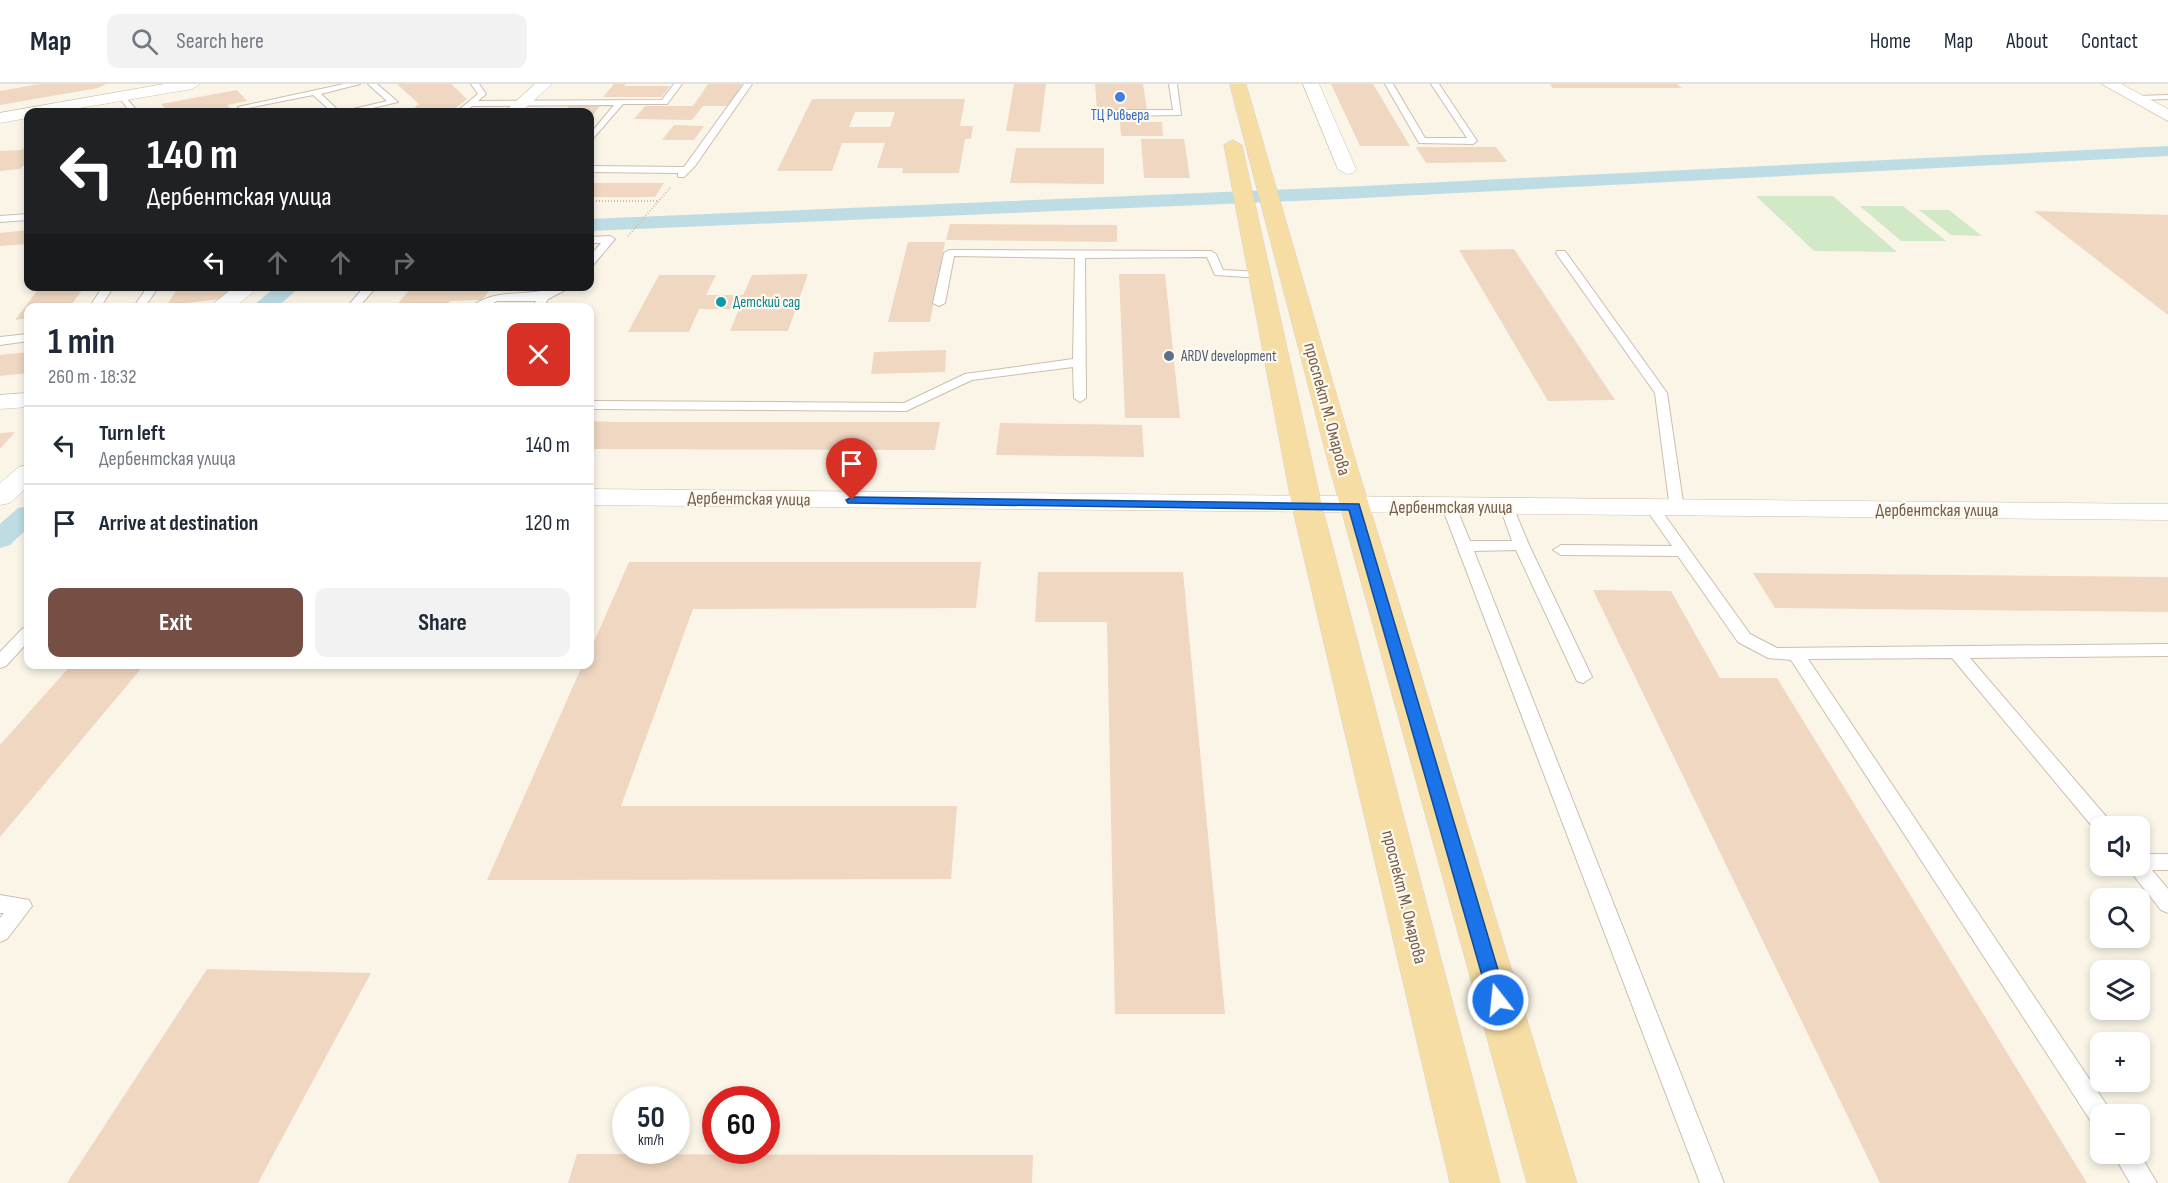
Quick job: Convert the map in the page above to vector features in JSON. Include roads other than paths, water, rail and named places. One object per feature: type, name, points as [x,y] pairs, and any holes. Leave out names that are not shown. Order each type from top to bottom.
[{"type":"main road","points":[[56,108],[189,84]]},
{"type":"main road","name":"проспект М. Омарова","points":[[1238,84],[1256,193],[1262,275],[1307,506],[1475,1183]]},
{"type":"main road","points":[[0,118],[24,114]]},
{"type":"main road","name":"проспект М. Омарова","points":[[1229,128],[1256,193],[1354,506],[1552,1183]]},
{"type":"street","points":[[517,108],[544,84]]},
{"type":"street","points":[[1311,84],[1347,169]]},
{"type":"street","points":[[2110,84],[2168,116]]},
{"type":"street","points":[[226,303],[243,291]]},
{"type":"street","points":[[0,402],[24,400]]},
{"type":"street","points":[[0,497],[24,476]]},
{"type":"street","name":"Дербентская улица","points":[[594,497],[1307,506],[2168,512]]},
{"type":"lane","points":[[243,108],[356,84]]},
{"type":"lane","points":[[372,84],[394,102]]},
{"type":"lane","points":[[466,108],[482,94],[475,84]]},
{"type":"lane","points":[[471,104],[664,102],[678,84]]},
{"type":"lane","points":[[594,169],[684,172],[748,84]]},
{"type":"lane","points":[[1115,113],[1178,113],[1173,84]]},
{"type":"lane","points":[[1389,84],[1422,141],[1473,141],[1435,84]]},
{"type":"lane","points":[[314,92],[332,108]]},
{"type":"lane","points":[[120,96],[130,108]]},
{"type":"lane","points":[[2136,98],[2168,97]]},
{"type":"lane","points":[[365,108],[394,102]]},
{"type":"lane","points":[[387,108],[394,102]]},
{"type":"lane","points":[[594,134],[621,102]]},
{"type":"lane","points":[[0,219],[24,217]]},
{"type":"lane","points":[[594,240],[610,239],[594,257]]},
{"type":"lane","points":[[939,303],[949,253],[1211,254],[1219,273],[1262,275]]},
{"type":"lane","points":[[1561,253],[1661,393],[1665,509],[1683,551],[1744,638],[1774,654],[2168,650]]},
{"type":"lane","points":[[1080,255],[1080,398]]},
{"type":"lane","points":[[356,303],[367,291]]},
{"type":"lane","points":[[485,303],[495,298],[541,302],[560,291]]},
{"type":"lane","points":[[0,341],[24,338]]},
{"type":"lane","points":[[594,405],[906,407],[969,377],[1079,362]]},
{"type":"lane","points":[[1449,507],[1712,1183]]},
{"type":"lane","points":[[1507,507],[1521,545],[1583,677]]},
{"type":"lane","points":[[1465,546],[1521,545]]},
{"type":"lane","points":[[1561,550],[1683,551]]},
{"type":"lane","points":[[0,662],[24,637]]},
{"type":"lane","points":[[1956,652],[2095,816]]},
{"type":"lane","points":[[1795,653],[2093,1104]]},
{"type":"lane","points":[[2150,863],[2168,862]]},
{"type":"lane","points":[[2147,876],[2168,904]]},
{"type":"lane","points":[[0,904],[22,906],[0,933]]},
{"type":"lane","points":[[2132,1164],[2145,1183]]},
{"type":"waterway","points":[[594,225],[1342,193],[2168,151]]},
{"type":"waterway","points":[[268,303],[284,291]]},
{"type":"waterway","points":[[0,539],[24,518]]},
{"type":"place","name":"ТЦ Ривьера","points":[[1120,97]]},
{"type":"place","name":"Детский сад","points":[[721,302]]},
{"type":"place","name":"ARDV development","points":[[1169,356]]}]
